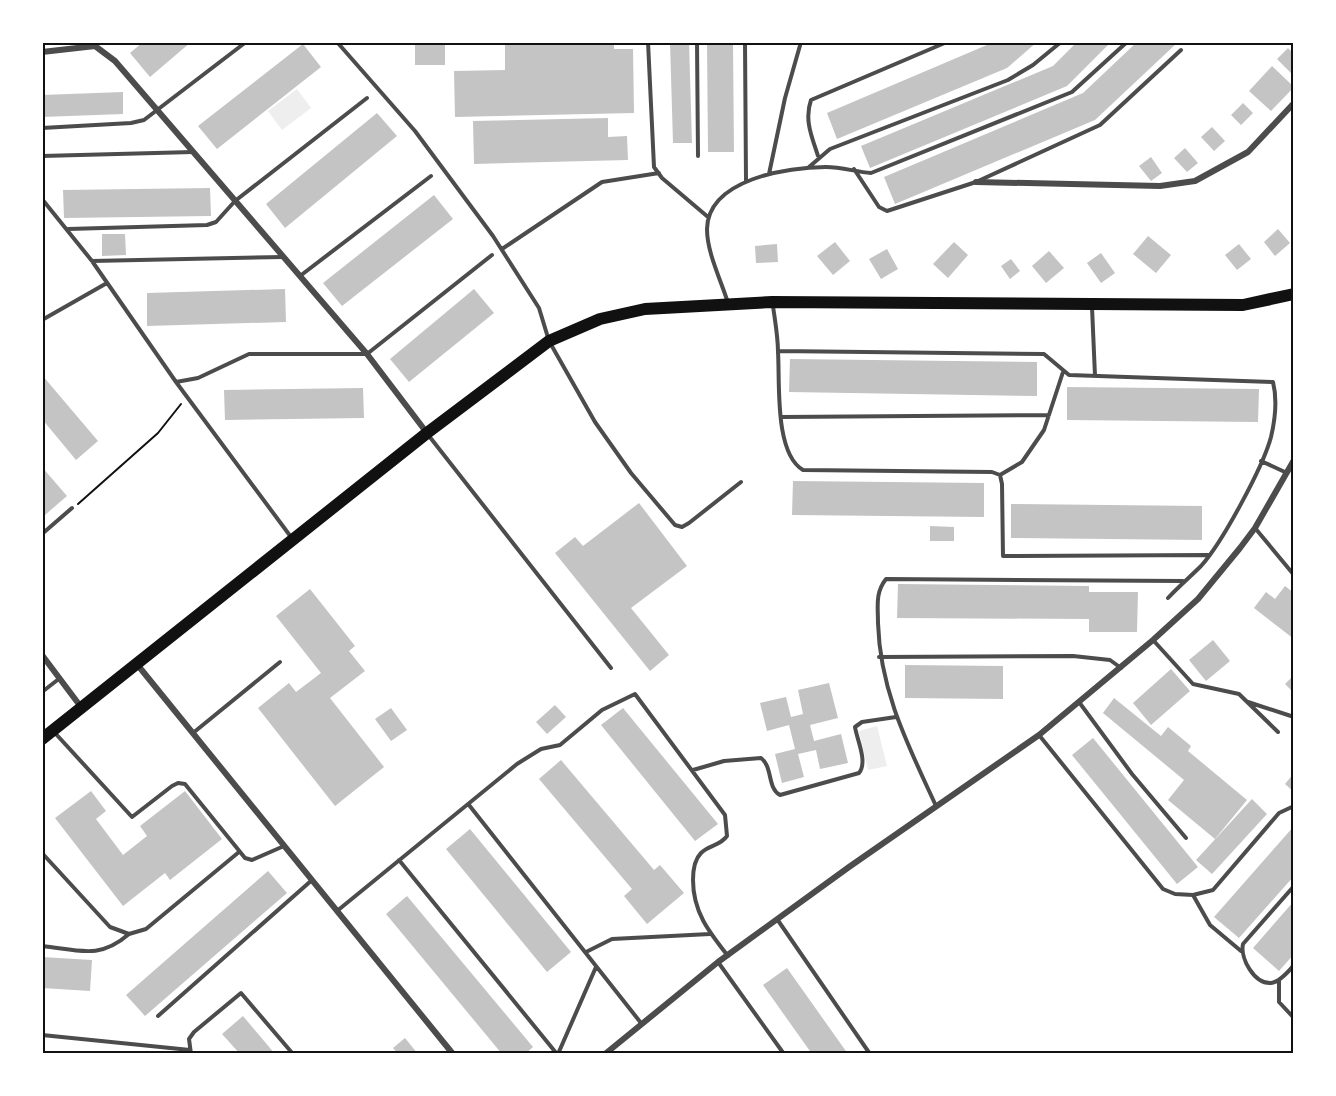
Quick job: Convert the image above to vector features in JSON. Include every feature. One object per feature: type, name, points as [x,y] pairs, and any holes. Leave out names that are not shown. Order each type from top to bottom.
[{"type":"main road","points":[[42,739],[427,433],[549,341],[621,312],[772,302],[1243,305],[1294,294]]},
{"type":"street","points":[[42,52],[98,44],[116,61],[367,354],[427,433]]},
{"type":"street","points":[[976,182],[1160,186],[1195,181],[1248,152],[1294,104]]},
{"type":"street","points":[[604,1054],[718,962],[1039,735],[1121,668],[1198,599],[1255,528],[1294,460]]},
{"type":"street","points":[[42,655],[81,707]]},
{"type":"street","points":[[136,662],[453,1054]]},
{"type":"lane","points":[[42,128],[132,123],[159,111],[246,42]]},
{"type":"lane","points":[[337,42],[415,131],[502,249],[539,308],[549,341],[595,422],[631,473],[675,525],[682,527],[689,523],[741,482]]},
{"type":"lane","points":[[648,42],[652,159],[659,173],[708,217]]},
{"type":"lane","points":[[697,42],[698,156]]},
{"type":"lane","points":[[745,42],[746,181]]},
{"type":"lane","points":[[769,174],[785,98],[801,42]]},
{"type":"lane","points":[[818,156],[808,127],[807,112],[812,100],[947,42]]},
{"type":"lane","points":[[808,168],[818,156],[830,149],[1008,80],[1033,65],[1061,42]]},
{"type":"lane","points":[[729,304],[710,249],[708,217],[717,201],[746,181],[769,174],[808,168],[854,168],[871,173],[1072,92],[1127,42]]},
{"type":"lane","points":[[854,168],[879,207],[887,211],[976,182],[1100,125],[1181,51]]},
{"type":"lane","points":[[67,229],[207,225],[216,222],[236,201],[367,98]]},
{"type":"lane","points":[[42,156],[194,152]]},
{"type":"lane","points":[[502,249],[602,182],[659,173]]},
{"type":"lane","points":[[300,276],[431,176]]},
{"type":"lane","points":[[42,199],[92,261],[176,382],[293,540]]},
{"type":"lane","points":[[176,382],[198,378],[249,354],[367,354],[492,255]]},
{"type":"lane","points":[[92,261],[284,257]]},
{"type":"lane","points":[[42,320],[107,283]]},
{"type":"lane","points":[[772,302],[778,351],[781,417],[792,460],[803,470],[992,472],[1000,475]]},
{"type":"lane","points":[[1092,303],[1095,376]]},
{"type":"lane","points":[[778,351],[1044,354],[1069,375],[1273,382],[1274,405],[1271,437],[1261,461],[1223,536],[1209,555],[1168,598]]},
{"type":"lane","points":[[1000,475],[1022,462],[1044,430],[1063,372]]},
{"type":"lane","points":[[781,417],[1049,415]]},
{"type":"lane","points":[[427,433],[611,668]]},
{"type":"lane","points":[[1261,461],[1287,473]]},
{"type":"lane","points":[[1000,475],[1003,556],[1209,555]]},
{"type":"lane","points":[[42,534],[72,508]]},
{"type":"lane","points":[[1255,528],[1294,575]]},
{"type":"lane","points":[[1287,568],[1294,568]]},
{"type":"lane","points":[[936,806],[896,717],[879,657],[877,593],[886,579],[1184,581]]},
{"type":"lane","points":[[1153,640],[1193,684],[1208,689],[1233,691],[1248,702],[1278,732]]},
{"type":"lane","points":[[879,657],[1073,656],[1110,660],[1121,668]]},
{"type":"lane","points":[[193,733],[280,662]]},
{"type":"lane","points":[[42,692],[60,678]]},
{"type":"lane","points":[[336,911],[517,764],[541,749],[560,745],[603,710],[635,694],[726,815],[728,836],[722,843],[700,854],[695,864],[695,899],[702,921],[728,956]]},
{"type":"lane","points":[[1079,702],[1132,774],[1186,838]]},
{"type":"lane","points":[[1248,702],[1294,717]]},
{"type":"lane","points":[[693,770],[724,761],[761,758],[767,763],[774,789],[780,795],[858,773],[862,768],[862,760],[855,727],[862,722],[896,717]]},
{"type":"lane","points":[[53,730],[132,817],[172,786],[178,783],[185,784],[239,852],[252,860],[284,846]]},
{"type":"lane","points":[[1039,735],[1163,889],[1175,894],[1193,895],[1213,890],[1280,813],[1294,806]]},
{"type":"lane","points":[[469,805],[641,1023]]},
{"type":"lane","points":[[42,946],[102,952],[115,946],[129,934],[146,929],[239,852]]},
{"type":"lane","points":[[42,853],[110,927],[129,934]]},
{"type":"lane","points":[[399,860],[557,1054],[596,967]]},
{"type":"lane","points":[[158,1016],[312,880]]},
{"type":"lane","points":[[1241,951],[1243,944],[1294,886]]},
{"type":"lane","points":[[1193,895],[1210,925],[1241,951],[1250,970],[1262,980],[1271,983],[1279,980],[1294,964]]},
{"type":"lane","points":[[777,919],[870,1054]]},
{"type":"lane","points":[[586,952],[612,939],[711,934]]},
{"type":"lane","points":[[718,962],[784,1054]]},
{"type":"lane","points":[[1279,980],[1279,1002],[1294,1018]]},
{"type":"lane","points":[[42,1035],[190,1052],[189,1040],[194,1032],[241,993],[293,1054]]},
{"type":"path","points":[[72,508],[100,486],[158,433],[187,397]]},
{"type":"shaded area","points":[[297,89],[311,108],[282,130],[268,111]]},
{"type":"shaded area","points":[[877,726],[887,766],[868,770],[859,731]]},
{"type":"building","points":[[143,42],[191,42],[150,77],[130,53]]},
{"type":"building","points":[[415,42],[445,42],[445,65],[415,65]]},
{"type":"building","points":[[505,42],[614,42],[614,49],[633,49],[634,113],[455,117],[454,71],[505,70]]},
{"type":"building","points":[[670,42],[689,42],[692,143],[673,143]]},
{"type":"building","points":[[707,42],[733,42],[734,152],[708,152]]},
{"type":"building","points":[[994,42],[1037,42],[1007,68],[837,139],[827,113]]},
{"type":"building","points":[[1077,42],[1111,42],[1067,86],[870,168],[861,146],[1053,66]]},
{"type":"building","points":[[1137,42],[1177,43],[1095,120],[895,204],[884,177],[1083,93]]},
{"type":"building","points":[[303,44],[321,67],[217,149],[198,126]]},
{"type":"building","points":[[1288,48],[1294,54],[1292,74],[1277,59]]},
{"type":"building","points":[[1272,66],[1294,87],[1271,111],[1249,91]]},
{"type":"building","points":[[123,92],[123,114],[42,117],[42,95]]},
{"type":"building","points":[[1243,103],[1253,113],[1241,125],[1231,115]]},
{"type":"building","points":[[377,113],[397,136],[285,228],[266,204]]},
{"type":"building","points":[[608,118],[608,137],[627,136],[628,160],[474,164],[473,121]]},
{"type":"building","points":[[1212,127],[1225,141],[1214,151],[1201,137]]},
{"type":"building","points":[[1185,148],[1198,163],[1187,172],[1174,158]]},
{"type":"building","points":[[1151,157],[1162,173],[1151,181],[1139,166]]},
{"type":"building","points":[[210,188],[211,216],[64,218],[63,190]]},
{"type":"building","points":[[434,195],[453,219],[342,306],[323,283]]},
{"type":"building","points":[[1278,229],[1290,243],[1275,256],[1264,242]]},
{"type":"building","points":[[102,234],[125,234],[126,255],[102,256]]},
{"type":"building","points":[[1148,236],[1171,255],[1156,273],[1133,254]]},
{"type":"building","points":[[835,242],[850,261],[833,275],[817,256]]},
{"type":"building","points":[[954,242],[968,255],[948,278],[933,264]]},
{"type":"building","points":[[777,244],[778,262],[756,263],[755,246]]},
{"type":"building","points":[[1239,244],[1251,259],[1237,270],[1225,255]]},
{"type":"building","points":[[887,249],[898,269],[881,279],[869,259]]},
{"type":"building","points":[[1049,251],[1064,268],[1046,283],[1032,266]]},
{"type":"building","points":[[1101,253],[1115,273],[1101,283],[1087,263]]},
{"type":"building","points":[[1011,259],[1020,271],[1010,279],[1001,266]]},
{"type":"building","points":[[285,289],[286,322],[147,326],[147,293]]},
{"type":"building","points":[[474,289],[494,313],[409,382],[390,359]]},
{"type":"building","points":[[790,359],[1037,362],[1037,396],[789,392]]},
{"type":"building","points":[[42,375],[98,441],[76,460],[42,419]]},
{"type":"building","points":[[1067,387],[1259,389],[1258,422],[1067,420]]},
{"type":"building","points":[[363,388],[364,418],[225,420],[224,390]]},
{"type":"building","points":[[42,467],[67,496],[45,515],[42,511]]},
{"type":"building","points":[[793,481],[984,483],[984,517],[792,515]]},
{"type":"building","points":[[639,503],[687,566],[631,608],[669,655],[650,671],[555,553],[575,537],[583,546]]},
{"type":"building","points":[[1011,504],[1202,506],[1202,540],[1011,538]]},
{"type":"building","points":[[930,526],[954,527],[954,541],[930,541]]},
{"type":"building","points":[[898,584],[1089,586],[1089,592],[1138,592],[1137,632],[1089,632],[1089,619],[897,618]]},
{"type":"building","points":[[1285,586],[1294,593],[1294,639],[1254,608],[1266,592],[1275,599]]},
{"type":"building","points":[[310,589],[355,646],[349,651],[365,671],[330,698],[384,767],[335,806],[258,708],[289,683],[296,692],[321,673],[276,616]]},
{"type":"building","points":[[1213,640],[1230,661],[1206,681],[1189,660]]},
{"type":"building","points":[[905,665],[1003,666],[1003,699],[905,698]]},
{"type":"building","points":[[1171,669],[1190,691],[1151,725],[1133,703]]},
{"type":"building","points":[[1294,675],[1294,693],[1285,684]]},
{"type":"building","points":[[829,683],[838,718],[810,725],[814,741],[841,734],[848,763],[820,769],[816,750],[798,754],[804,777],[782,783],[775,754],[795,749],[789,725],[767,731],[760,703],[786,697],[791,717],[803,714],[798,690]]},
{"type":"building","points":[[1114,698],[1161,736],[1168,727],[1191,746],[1188,751],[1247,800],[1215,839],[1168,800],[1184,780],[1103,713]]},
{"type":"building","points":[[555,705],[566,717],[547,734],[536,722]]},
{"type":"building","points":[[391,708],[407,730],[391,741],[375,719]]},
{"type":"building","points":[[623,708],[718,824],[695,841],[601,725]]},
{"type":"building","points":[[1093,738],[1198,867],[1177,884],[1072,755]]},
{"type":"building","points":[[561,760],[654,870],[660,865],[684,893],[647,924],[624,896],[632,889],[539,779]]},
{"type":"building","points":[[1294,773],[1294,792],[1285,784]]},
{"type":"building","points":[[91,791],[106,811],[96,819],[123,855],[147,836],[140,826],[185,791],[222,839],[170,880],[165,873],[123,906],[55,818]]},
{"type":"building","points":[[1252,799],[1267,814],[1212,874],[1196,860]]},
{"type":"building","points":[[1294,826],[1294,876],[1239,938],[1214,917]]},
{"type":"building","points":[[470,829],[571,952],[547,972],[446,849]]},
{"type":"building","points":[[268,871],[287,893],[145,1016],[126,995]]},
{"type":"building","points":[[407,896],[533,1047],[525,1054],[502,1054],[386,914]]},
{"type":"building","points":[[1294,901],[1294,954],[1279,971],[1253,948]]},
{"type":"building","points":[[42,957],[92,960],[90,991],[42,988]]},
{"type":"building","points":[[787,968],[848,1054],[812,1054],[763,985]]},
{"type":"building","points":[[243,1016],[275,1054],[240,1054],[222,1034]]},
{"type":"building","points":[[405,1038],[418,1054],[398,1054],[393,1048]]}]
